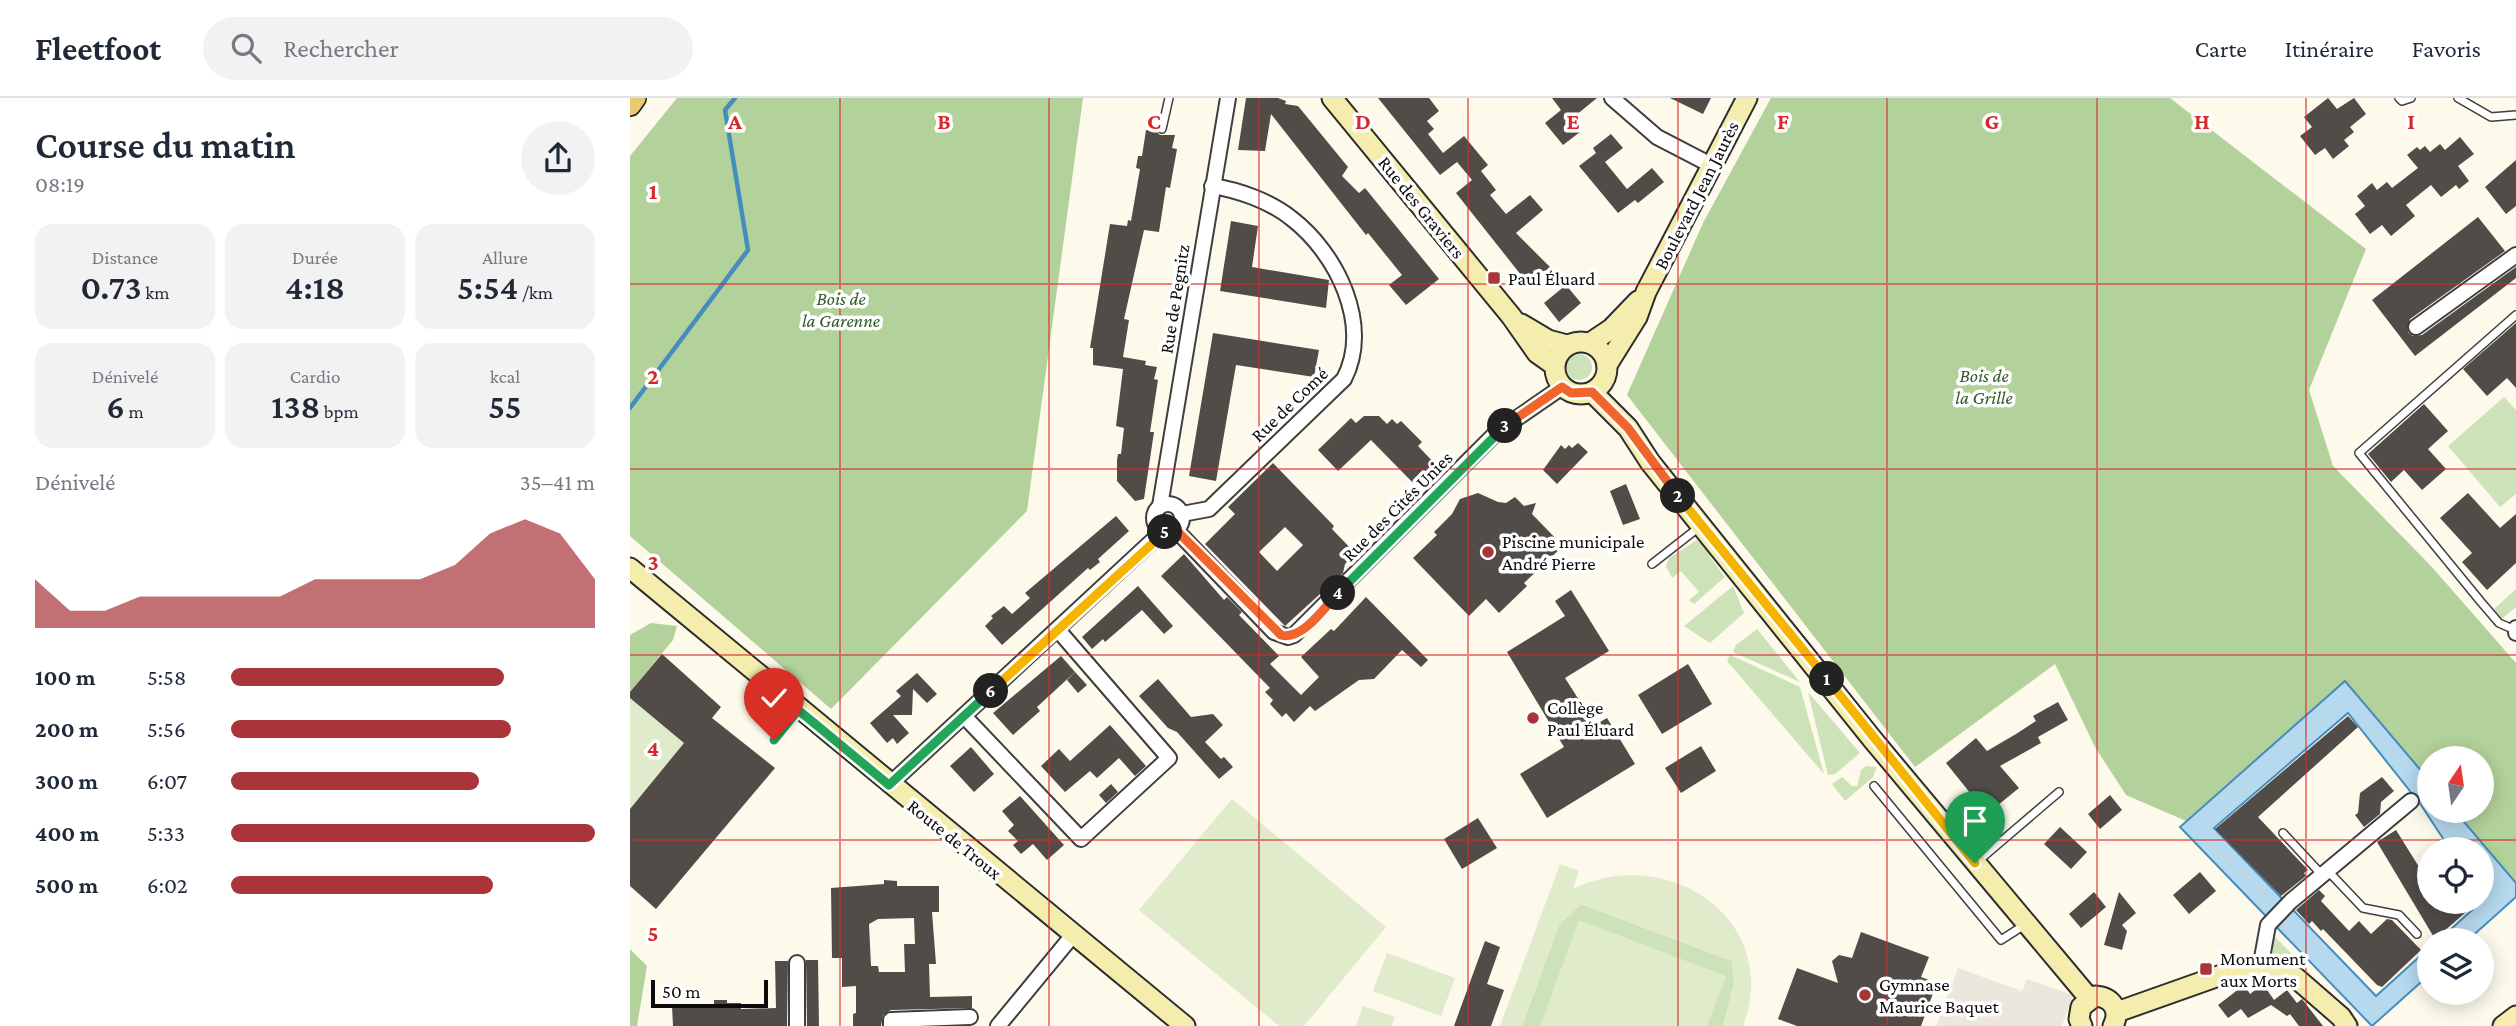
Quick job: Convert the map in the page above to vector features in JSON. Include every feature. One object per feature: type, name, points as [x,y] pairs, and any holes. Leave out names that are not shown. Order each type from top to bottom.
[{"type":"main road","points":[[630,105],[635,98]]},
{"type":"street","name":"Rue de Pegnitz","points":[[1160,506],[1228,98]]},
{"type":"street","name":"Rue des Graviers","points":[[1332,98],[1511,316],[1537,353],[1554,365]]},
{"type":"street","name":"Boulevard Jean Jaurès","points":[[1606,371],[1637,317],[1646,292],[1747,98]]},
{"type":"street","points":[[1616,99],[1657,137],[1711,165]]},
{"type":"street","name":"Rue de Comé","points":[[1182,514],[1209,509],[1344,379],[1353,356],[1353,319],[1343,284],[1314,240],[1291,218],[1266,204],[1229,189],[1212,186]]},
{"type":"street","points":[[2416,327],[2516,255]]},
{"type":"street","name":"Boulevard Jean Jaurès","points":[[1590,343],[1611,329],[1646,292]]},
{"type":"street","name":"Rue des Graviers","points":[[1511,316],[1533,333],[1567,345]]},
{"type":"street","points":[[1628,428],[1592,392],[1571,393],[1562,387],[1555,377],[1554,365],[1558,354],[1567,345],[1590,343],[1604,356],[1606,371],[1628,428],[1650,462],[1975,863],[2089,998]]},
{"type":"street","points":[[1592,392],[1606,371]]},
{"type":"street","name":"Rue des Cités Unies","points":[[1170,531],[1275,632],[1288,637],[1294,635],[1497,432],[1562,387]]},
{"type":"street","points":[[889,785],[1058,630],[1182,523],[1182,514],[1173,504],[1160,506],[1155,513],[1154,522],[1170,531]]},
{"type":"street","name":"Route de Troux","points":[[630,568],[798,710],[1185,1026]]},
{"type":"street","points":[[964,716],[1081,839],[1150,776],[1169,758],[1058,630]]},
{"type":"street","points":[[2260,969],[2268,925],[2291,901],[2410,801]]},
{"type":"street","points":[[998,1026],[1073,935]]},
{"type":"street","points":[[797,963],[797,1026]]},
{"type":"street","points":[[2089,998],[2106,998],[2115,1019],[2232,970],[2260,969],[2295,977],[2341,1017],[2347,1026]]},
{"type":"street","points":[[2082,1026],[2079,1013],[2089,998]]},
{"type":"street","points":[[2503,1026],[2516,1016]]},
{"type":"street","points":[[891,1026],[891,1020],[970,1017]]},
{"type":"lane","points":[[1162,129],[1169,98]]},
{"type":"lane","points":[[2399,98],[2402,101],[2411,98]]},
{"type":"lane","points":[[2458,98],[2491,117],[2516,115]]},
{"type":"lane","points":[[2516,314],[2359,453],[2499,623],[2516,631]]},
{"type":"lane","points":[[1652,564],[1701,526]]},
{"type":"lane","points":[[774,740],[798,710]]},
{"type":"lane","points":[[1874,786],[2001,940],[2027,923]]},
{"type":"lane","points":[[1975,863],[2059,792]]},
{"type":"lane","points":[[2283,833],[2363,908],[2399,915],[2417,934]]},
{"type":"green space","name":"Bois de la Garenne","points":[[677,98],[1083,98],[1027,511],[831,709],[630,536],[630,156]]},
{"type":"green space","name":"Bois de la Grille","points":[[1771,98],[2170,98],[2366,249],[2309,390],[2333,466],[2431,566],[2516,663],[2516,883],[2494,857],[2494,837],[2477,837],[2465,823],[2494,823],[2494,746],[2417,746],[2417,766],[2345,681],[2186,821],[2126,795],[2095,747],[2055,664],[1915,767],[1627,395],[1703,223]]},
{"type":"green space","points":[[1579,354],[1588,358],[1592,367],[1588,376],[1579,380],[1570,376],[1566,367],[1570,358]]},
{"type":"green space","points":[[2504,397],[2516,410],[2516,494],[2500,507],[2448,446]]},
{"type":"green space","points":[[1697,540],[1713,554],[1710,557],[1725,577],[1694,604],[1689,600],[1699,592],[1681,571],[1672,578],[1666,566],[1669,558]]},
{"type":"green space","points":[[1733,586],[1744,613],[1710,643],[1684,626]]},
{"type":"green space","points":[[2516,589],[2516,607],[2502,619],[2494,609]]},
{"type":"green space","points":[[651,623],[677,626],[673,640],[630,692],[630,635]]},
{"type":"green space","points":[[1757,629],[1800,682],[1733,652],[1736,645]]},
{"type":"green space","points":[[1730,655],[1800,687],[1824,774],[1727,661]]},
{"type":"green space","points":[[1808,692],[1860,753],[1835,774],[1828,775]]},
{"type":"green space","points":[[630,698],[684,743],[630,809]]},
{"type":"green space","points":[[1866,766],[1877,767],[1873,777],[1845,801],[1832,784],[1842,777],[1852,786],[1857,786],[1861,770]]},
{"type":"green space","points":[[1232,799],[1386,927],[1304,1026],[1279,1026],[1139,910]]},
{"type":"green space","points":[[1560,864],[1579,871],[1573,889],[1609,877],[1645,876],[1679,884],[1708,900],[1732,924],[1747,953],[1751,988],[1743,1026],[1723,1026],[1734,984],[1732,961],[1581,904],[1559,925],[1522,1026],[1500,1026]]},
{"type":"green space","points":[[1581,904],[1732,961],[1734,984],[1723,1026],[1522,1026],[1559,925]]},
{"type":"green space","points":[[1579,920],[1726,976],[1707,1026],[1540,1026]]},
{"type":"green space","points":[[2273,935],[2302,964],[2271,956]]},
{"type":"green space","points":[[630,949],[647,966],[637,1026],[630,1026]]},
{"type":"green space","points":[[1387,953],[1455,978],[1441,1016],[1373,991]]},
{"type":"green space","points":[[1363,1006],[1395,1017],[1391,1026],[1356,1026]]},
{"type":"shaded area","points":[[1958,968],[2022,991],[2027,979],[2073,995],[2062,1026],[1936,1026]]},
{"type":"water","points":[[2345,681],[2417,766],[2417,800],[2348,713],[2214,828],[2376,996],[2417,959],[2417,986],[2372,1026],[2180,827]]},
{"type":"water","points":[[2433,823],[2465,823],[2477,837],[2442,837]]},
{"type":"water","points":[[2494,857],[2516,883],[2516,897],[2481,928],[2452,928],[2468,914],[2494,914]]},
{"type":"building","points":[[1246,98],[1278,98],[1286,101],[1285,104],[1298,106],[1348,167],[1342,176],[1359,193],[1365,188],[1439,279],[1406,305],[1389,285],[1402,275],[1368,233],[1366,235],[1271,114],[1265,151],[1238,150]]},
{"type":"building","points":[[1378,98],[1429,98],[1439,111],[1427,121],[1434,129],[1428,134],[1443,153],[1464,136],[1488,165],[1481,171],[1496,190],[1490,195],[1506,214],[1530,195],[1543,210],[1516,233],[1550,267],[1529,285],[1456,193],[1472,180],[1457,162],[1440,175]]},
{"type":"building","points":[[1552,98],[1597,98],[1570,120],[1580,132],[1563,145],[1545,123],[1561,110]]},
{"type":"building","points":[[1670,98],[1711,98],[1703,114]]},
{"type":"building","points":[[2328,98],[2337,109],[2354,98],[2366,114],[2350,127],[2354,132],[2344,140],[2349,146],[2333,159],[2325,148],[2315,155],[2300,136],[2312,127],[2304,117]]},
{"type":"building","points":[[1153,128],[1160,135],[1175,135],[1172,148],[1177,149],[1170,188],[1166,187],[1159,232],[1144,230],[1124,319],[1129,320],[1123,357],[1146,361],[1145,365],[1157,367],[1154,379],[1158,380],[1150,432],[1154,432],[1144,499],[1135,501],[1117,481],[1117,460],[1118,454],[1121,454],[1124,428],[1116,426],[1123,369],[1093,365],[1093,348],[1090,348],[1110,224],[1127,226],[1128,220],[1131,221],[1140,169],[1136,168],[1138,156],[1142,156],[1146,130],[1152,131]]},
{"type":"building","points":[[1611,134],[1623,148],[1605,162],[1627,189],[1652,168],[1664,182],[1638,203],[1635,200],[1618,213],[1579,166],[1596,153],[1593,148]]},
{"type":"building","points":[[2460,137],[2474,154],[2458,166],[2469,181],[2459,189],[2456,185],[2441,197],[2431,185],[2406,205],[2415,216],[2391,236],[2382,225],[2370,234],[2355,214],[2365,206],[2357,196],[2372,183],[2377,190],[2387,182],[2392,188],[2418,168],[2407,155],[2417,147],[2420,150],[2425,146],[2430,152],[2440,144],[2445,150]]},
{"type":"building","points":[[2516,160],[2516,206],[2506,214],[2485,187]]},
{"type":"building","points":[[2478,217],[2505,251],[2410,319],[2408,332],[2413,336],[2422,335],[2516,267],[2516,278],[2415,356],[2372,300]]},
{"type":"building","points":[[1231,221],[1258,226],[1252,267],[1329,280],[1326,308],[1220,291]]},
{"type":"building","points":[[1566,285],[1581,303],[1559,322],[1544,303]]},
{"type":"building","points":[[2516,323],[2516,388],[2507,378],[2487,396],[2463,369]]},
{"type":"building","points":[[1213,333],[1319,350],[1314,377],[1236,365],[1216,481],[1189,476]]},
{"type":"building","points":[[2424,404],[2448,431],[2428,449],[2446,469],[2422,490],[2404,470],[2391,482],[2368,454]]},
{"type":"building","points":[[1364,416],[1379,416],[1387,424],[1392,419],[1397,424],[1401,421],[1422,442],[1418,446],[1439,468],[1418,488],[1371,440],[1338,471],[1318,450],[1351,418],[1356,423]]},
{"type":"building","points":[[1578,443],[1588,452],[1557,484],[1543,470],[1561,445],[1565,449]]},
{"type":"building","points":[[1273,463],[1334,526],[1332,529],[1356,554],[1345,564],[1343,573],[1285,626],[1205,544],[1235,514],[1228,507]],"holes":[[[1285,527],[1303,545],[1277,571],[1259,552]]]},
{"type":"building","points":[[1626,484],[1640,519],[1623,525],[1610,491]]},
{"type":"building","name":"Piscine municipale André Pierre","points":[[1478,493],[1498,502],[1506,503],[1515,497],[1524,506],[1536,503],[1532,514],[1563,546],[1524,583],[1527,586],[1499,613],[1486,599],[1469,616],[1413,558],[1437,535],[1434,532],[1452,514],[1460,499]]},
{"type":"building","points":[[2468,493],[2500,528],[2516,514],[2516,563],[2487,590],[2462,562],[2472,553],[2440,518]]},
{"type":"building","points":[[1116,516],[1129,531],[1098,559],[1100,562],[1090,570],[1088,568],[1002,645],[985,626],[993,618],[991,616],[1004,606],[1012,614],[1030,598],[1025,593]]},
{"type":"building","points":[[1184,554],[1224,600],[1227,597],[1242,612],[1239,615],[1279,656],[1270,664],[1301,695],[1319,677],[1301,657],[1331,629],[1334,631],[1366,597],[1428,660],[1421,667],[1402,650],[1374,679],[1359,680],[1315,711],[1310,706],[1294,722],[1286,713],[1282,717],[1270,704],[1273,700],[1265,692],[1270,688],[1161,576]]},
{"type":"building","points":[[1138,586],[1173,626],[1164,634],[1142,610],[1105,642],[1103,639],[1092,649],[1082,637]]},
{"type":"building","points":[[1571,590],[1609,651],[1565,678],[1595,725],[1607,718],[1635,764],[1547,818],[1520,774],[1564,747],[1507,652],[1565,616],[1555,601]]},
{"type":"building","points":[[662,654],[721,707],[712,718],[775,768],[656,909],[630,886],[630,809],[684,743],[630,698],[630,692]]},
{"type":"building","points":[[1061,656],[1075,672],[1037,707],[1040,711],[1013,735],[993,713]]},
{"type":"building","points":[[1688,664],[1712,704],[1662,734],[1638,695]]},
{"type":"building","points":[[1075,672],[1087,685],[1078,693],[1067,680]]},
{"type":"building","points":[[917,673],[937,694],[927,703],[913,689],[912,715],[893,715],[909,733],[897,744],[893,738],[887,743],[870,723],[901,696],[896,691]]},
{"type":"building","points":[[1158,679],[1191,717],[1213,714],[1223,725],[1205,742],[1233,767],[1219,779],[1177,732],[1168,728],[1139,696]]},
{"type":"building","points":[[2058,702],[2068,720],[2038,737],[2041,743],[2000,766],[2019,788],[1987,814],[1946,763],[1976,738],[1987,751],[2036,721],[2033,716]]},
{"type":"building","points":[[2348,716],[2358,727],[2258,817],[2308,870],[2304,873],[2306,876],[2281,896],[2215,829]]},
{"type":"building","points":[[1110,725],[1146,766],[1135,776],[1119,758],[1097,778],[1090,771],[1065,792],[1041,766],[1059,749],[1070,761]]},
{"type":"building","points":[[1701,746],[1716,771],[1681,793],[1665,768]]},
{"type":"building","points":[[971,747],[994,774],[974,792],[950,766]]},
{"type":"building","points":[[2382,777],[2394,791],[2381,802],[2380,814],[2364,827],[2355,815],[2358,813],[2360,793]]},
{"type":"building","points":[[1111,784],[1118,792],[1106,803],[1099,795]]},
{"type":"building","points":[[2110,795],[2122,810],[2100,829],[2088,814]]},
{"type":"building","points":[[1020,796],[1064,845],[1047,860],[1033,844],[1021,854],[1013,845],[1018,841],[1008,831],[1014,825],[1002,811]]},
{"type":"building","points":[[1478,818],[1497,848],[1462,869],[1444,839]]},
{"type":"building","points":[[2060,827],[2087,852],[2071,869],[2044,844]]},
{"type":"building","points":[[2396,830],[2417,864],[2417,909],[2377,842]]},
{"type":"building","points":[[2200,872],[2216,891],[2189,914],[2173,895]]},
{"type":"building","points":[[884,880],[897,881],[897,886],[939,886],[939,912],[932,912],[936,964],[929,964],[930,997],[972,996],[972,1008],[891,1010],[883,1015],[881,1026],[853,1026],[856,986],[842,987],[842,958],[832,958],[831,888],[884,884]],"holes":[[[914,918],[915,944],[904,944],[905,972],[879,972],[878,966],[871,966],[869,924],[878,919]]]},
{"type":"building","points":[[2319,890],[2325,896],[2321,901],[2349,931],[2359,921],[2371,934],[2387,919],[2392,920],[2417,946],[2417,954],[2382,987],[2323,929],[2321,931],[2312,921],[2309,924],[2296,910]]},
{"type":"building","points":[[2094,892],[2106,907],[2081,928],[2069,914]]},
{"type":"building","points":[[2119,892],[2136,913],[2122,925],[2127,931],[2122,950],[2104,945]]},
{"type":"building","points":[[2420,914],[2464,914],[2448,928],[2428,928]]},
{"type":"building","points":[[1861,932],[1929,957],[1921,977],[1934,982],[1935,988],[1921,1026],[1797,1026],[1778,1019],[1797,968],[1838,983],[1832,961],[1839,955],[1852,958]]},
{"type":"building","points":[[1485,941],[1500,947],[1487,984],[1504,990],[1491,1026],[1454,1026]]},
{"type":"building","points":[[806,960],[818,960],[819,1026],[807,1026]]},
{"type":"building","points":[[775,961],[788,961],[787,1026],[673,1026],[672,1006],[714,1005],[714,1000],[727,1000],[727,1003],[741,1003],[741,1009],[776,1008]]},
{"type":"building","points":[[2263,984],[2274,1000],[2287,990],[2297,1003],[2302,999],[2323,1026],[2299,1026],[2290,1014],[2287,1016],[2271,1005],[2248,1018],[2241,1009],[2228,1018],[2218,1005],[2244,985],[2250,994]]},
{"type":"waterway","points":[[630,408],[748,250],[725,110],[735,98]]},
{"type":"place","name":"Paul Éluard","points":[[1494,278]]},
{"type":"place","name":"Piscine municipale André Pierre","points":[[1488,552]]},
{"type":"place","name":"Collège Paul Éluard","points":[[1533,718]]},
{"type":"place","name":"Monument aux Morts","points":[[2206,969]]},
{"type":"place","name":"Gymnase Maurice Baquet","points":[[1865,995]]},
{"type":"route","points":[[774,740],[798,710],[889,785],[1163,531],[1176,530],[1275,632],[1288,637],[1299,633],[1497,432],[1562,387],[1581,395],[1592,392],[1603,400],[1628,428],[1650,462],[1975,863]]}]
